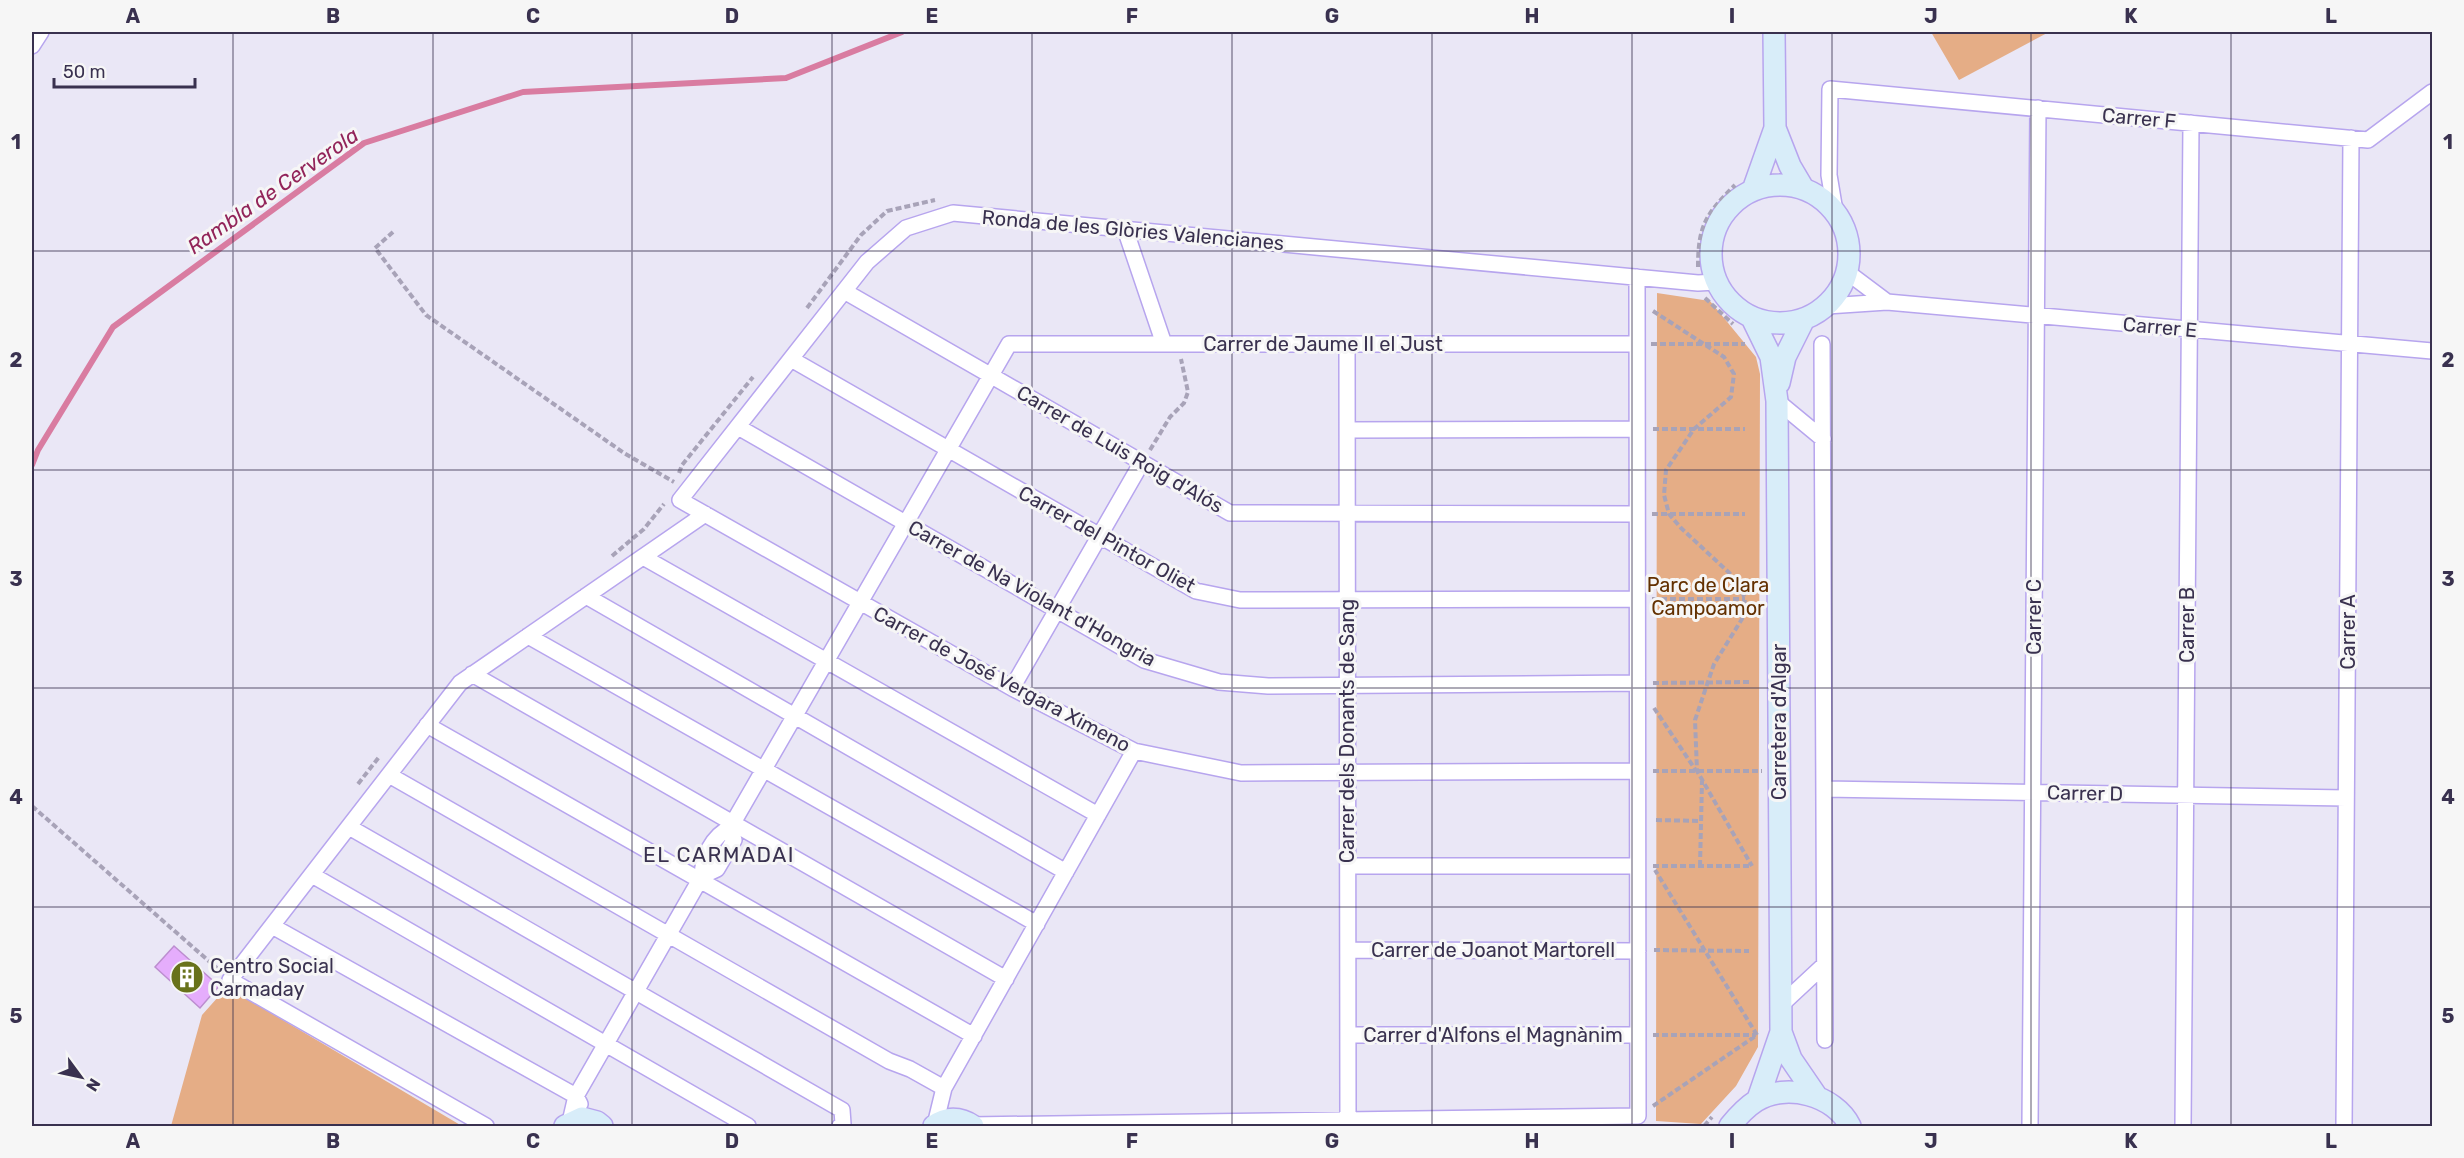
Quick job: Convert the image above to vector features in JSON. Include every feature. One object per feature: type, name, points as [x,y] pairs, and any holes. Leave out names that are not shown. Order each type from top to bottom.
[{"type":"main road","points":[[1774,32],[1775,128],[1790,166],[1803,188]]},
{"type":"main road","points":[[1747,184],[1803,188],[1821,198],[1835,211],[1845,230],[1849,251],[1847,272],[1839,291],[1827,306],[1804,319],[1787,323],[1746,324],[1737,309],[1707,282],[1712,239],[1720,219],[1747,184],[1775,128]]},
{"type":"main road","name":"Carretera d'Algar","points":[[1777,396],[1785,357],[1804,319]]},
{"type":"main road","name":"Carretera d'Algar","points":[[1746,324],[1771,357],[1777,396],[1780,1006],[1758,1099]]},
{"type":"main road","name":"Carretera d'Algar","points":[[1773,1033],[1817,1097]]},
{"type":"main road","points":[[1724,1118],[1740,1113],[1758,1099],[1777,1093],[1798,1092],[1817,1097],[1834,1108],[1850,1126]]},
{"type":"main road","points":[[934,1126],[948,1119],[967,1123]]},
{"type":"street","points":[[32,45],[41,32]]},
{"type":"street","name":"Carrer F","points":[[1835,211],[1829,175],[1830,89],[2368,140],[2433,92]]},
{"type":"street","name":"Carrer C","points":[[2030,1126],[2038,108]]},
{"type":"street","name":"Carrer B","points":[[2183,1126],[2191,123]]},
{"type":"street","name":"Carrer A","points":[[2344,1126],[2352,138]]},
{"type":"street","name":"Ronda de les Glòries Valencianes","points":[[680,500],[867,262],[906,228],[953,213],[1707,282]]},
{"type":"street","points":[[1125,229],[1172,344]]},
{"type":"street","points":[[1847,272],[1887,302]]},
{"type":"street","points":[[389,775],[889,1061],[910,1069],[944,1088],[949,1113],[967,1123],[1638,1116],[1638,951],[1645,866],[1637,771],[1637,277]]},
{"type":"street","name":"Carrer de Luis Roig d'Alós","points":[[844,291],[1230,513],[1637,514]]},
{"type":"street","name":"Carrer E","points":[[1827,306],[1887,302],[2433,351]]},
{"type":"street","name":"Carrer de Jaume II el Just","points":[[990,376],[1009,344],[1636,344]]},
{"type":"street","name":"Carrer dels Donants de Sang","points":[[1347,344],[1348,1119]]},
{"type":"street","points":[[1822,344],[1824,1041]]},
{"type":"street","name":"Carrer del Pintor Oliet","points":[[791,359],[1196,591],[1240,600],[1637,599]]},
{"type":"street","points":[[581,1124],[576,1096],[701,878],[717,869],[734,840],[732,826],[990,376]]},
{"type":"street","points":[[1777,396],[1823,439]]},
{"type":"street","name":"Carrer de Na Violant d'Hongria","points":[[738,427],[1144,660],[1219,682],[1268,686],[1637,683]]},
{"type":"street","points":[[1347,430],[1637,429]]},
{"type":"street","points":[[1012,688],[1100,536],[1145,464]]},
{"type":"street","name":"Carrer de José Vergara Ximeno","points":[[680,500],[1012,688],[1134,751],[1241,773],[1637,771]]},
{"type":"street","points":[[486,1126],[230,980],[460,683],[705,514]]},
{"type":"street","points":[[643,557],[1098,814]]},
{"type":"street","points":[[586,596],[1066,872]]},
{"type":"street","points":[[528,636],[1036,924]]},
{"type":"street","points":[[472,674],[732,826],[1006,979]]},
{"type":"street","points":[[428,725],[701,878],[974,1036]]},
{"type":"street","points":[[934,1126],[944,1088],[1134,751]]},
{"type":"street","name":"Carrer D","points":[[1824,789],[2346,798]]},
{"type":"street","points":[[349,827],[842,1110],[843,1124],[840,1126]]},
{"type":"street","points":[[1348,866],[1645,866]]},
{"type":"street","points":[[312,874],[748,1126]]},
{"type":"street","points":[[272,926],[576,1096]]},
{"type":"street","name":"Carrer de Joanot Martorell","points":[[1348,950],[1638,951]]},
{"type":"street","points":[[1780,1006],[1824,965]]},
{"type":"street","name":"Carrer d'Alfons el Magnànim","points":[[1348,1035],[1638,1035]]},
{"type":"path","points":[[1746,324],[1698,292],[1707,282],[1698,240],[1713,207],[1747,184]]},
{"type":"path","points":[[393,232],[375,248],[426,315],[624,453],[674,482],[680,500]]},
{"type":"path","points":[[1636,300],[1724,357],[1734,374],[1731,397],[1694,429],[1666,470],[1664,495],[1670,514],[1681,528],[1738,581],[1745,599],[1742,619],[1714,664],[1695,720],[1697,771]]},
{"type":"path","points":[[1145,464],[1150,448],[1170,417],[1184,403],[1188,392],[1172,344]]},
{"type":"path","points":[[1636,344],[1755,344]]},
{"type":"path","points":[[1637,429],[1745,429]]},
{"type":"path","points":[[1637,514],[1745,514]]},
{"type":"path","points":[[1637,599],[1745,599]]},
{"type":"path","points":[[1637,683],[1750,682]]},
{"type":"path","points":[[1637,683],[1697,771],[1752,866],[1645,866]]},
{"type":"path","points":[[1637,771],[1766,771]]},
{"type":"path","points":[[1700,866],[1702,780]]},
{"type":"path","points":[[32,806],[230,980]]},
{"type":"path","points":[[1656,820],[1701,821]]},
{"type":"path","points":[[1645,866],[1705,951],[1757,1035]]},
{"type":"path","points":[[1638,951],[1749,951]]},
{"type":"path","points":[[1638,1035],[1773,1033]]},
{"type":"path","points":[[1638,1116],[1757,1035]]},
{"type":"path","points":[[1704,1126],[1724,1118]]},
{"type":"green space","points":[[1931,32],[2049,32],[1959,80]]},
{"type":"green space","name":"Parc de Clara Campoamor","points":[[1657,293],[1710,301],[1756,357],[1760,374],[1758,1047],[1736,1086],[1701,1124],[1656,1121]]},
{"type":"green space","points":[[227,987],[462,1126],[171,1126],[202,1015]]},
{"type":"building","name":"Centro Social Carmaday","points":[[174,946],[219,986],[200,1008],[155,967]]},
{"type":"waterway","name":"Rambla de Cerverola","points":[[32,465],[38,450],[113,327],[364,143],[523,92],[786,78],[902,32]]},
{"type":"place","name":"Centro Social Carmaday","points":[[187,977]]},
{"type":"district","name":"EL CARMADAI","points":[[719,855]]}]
